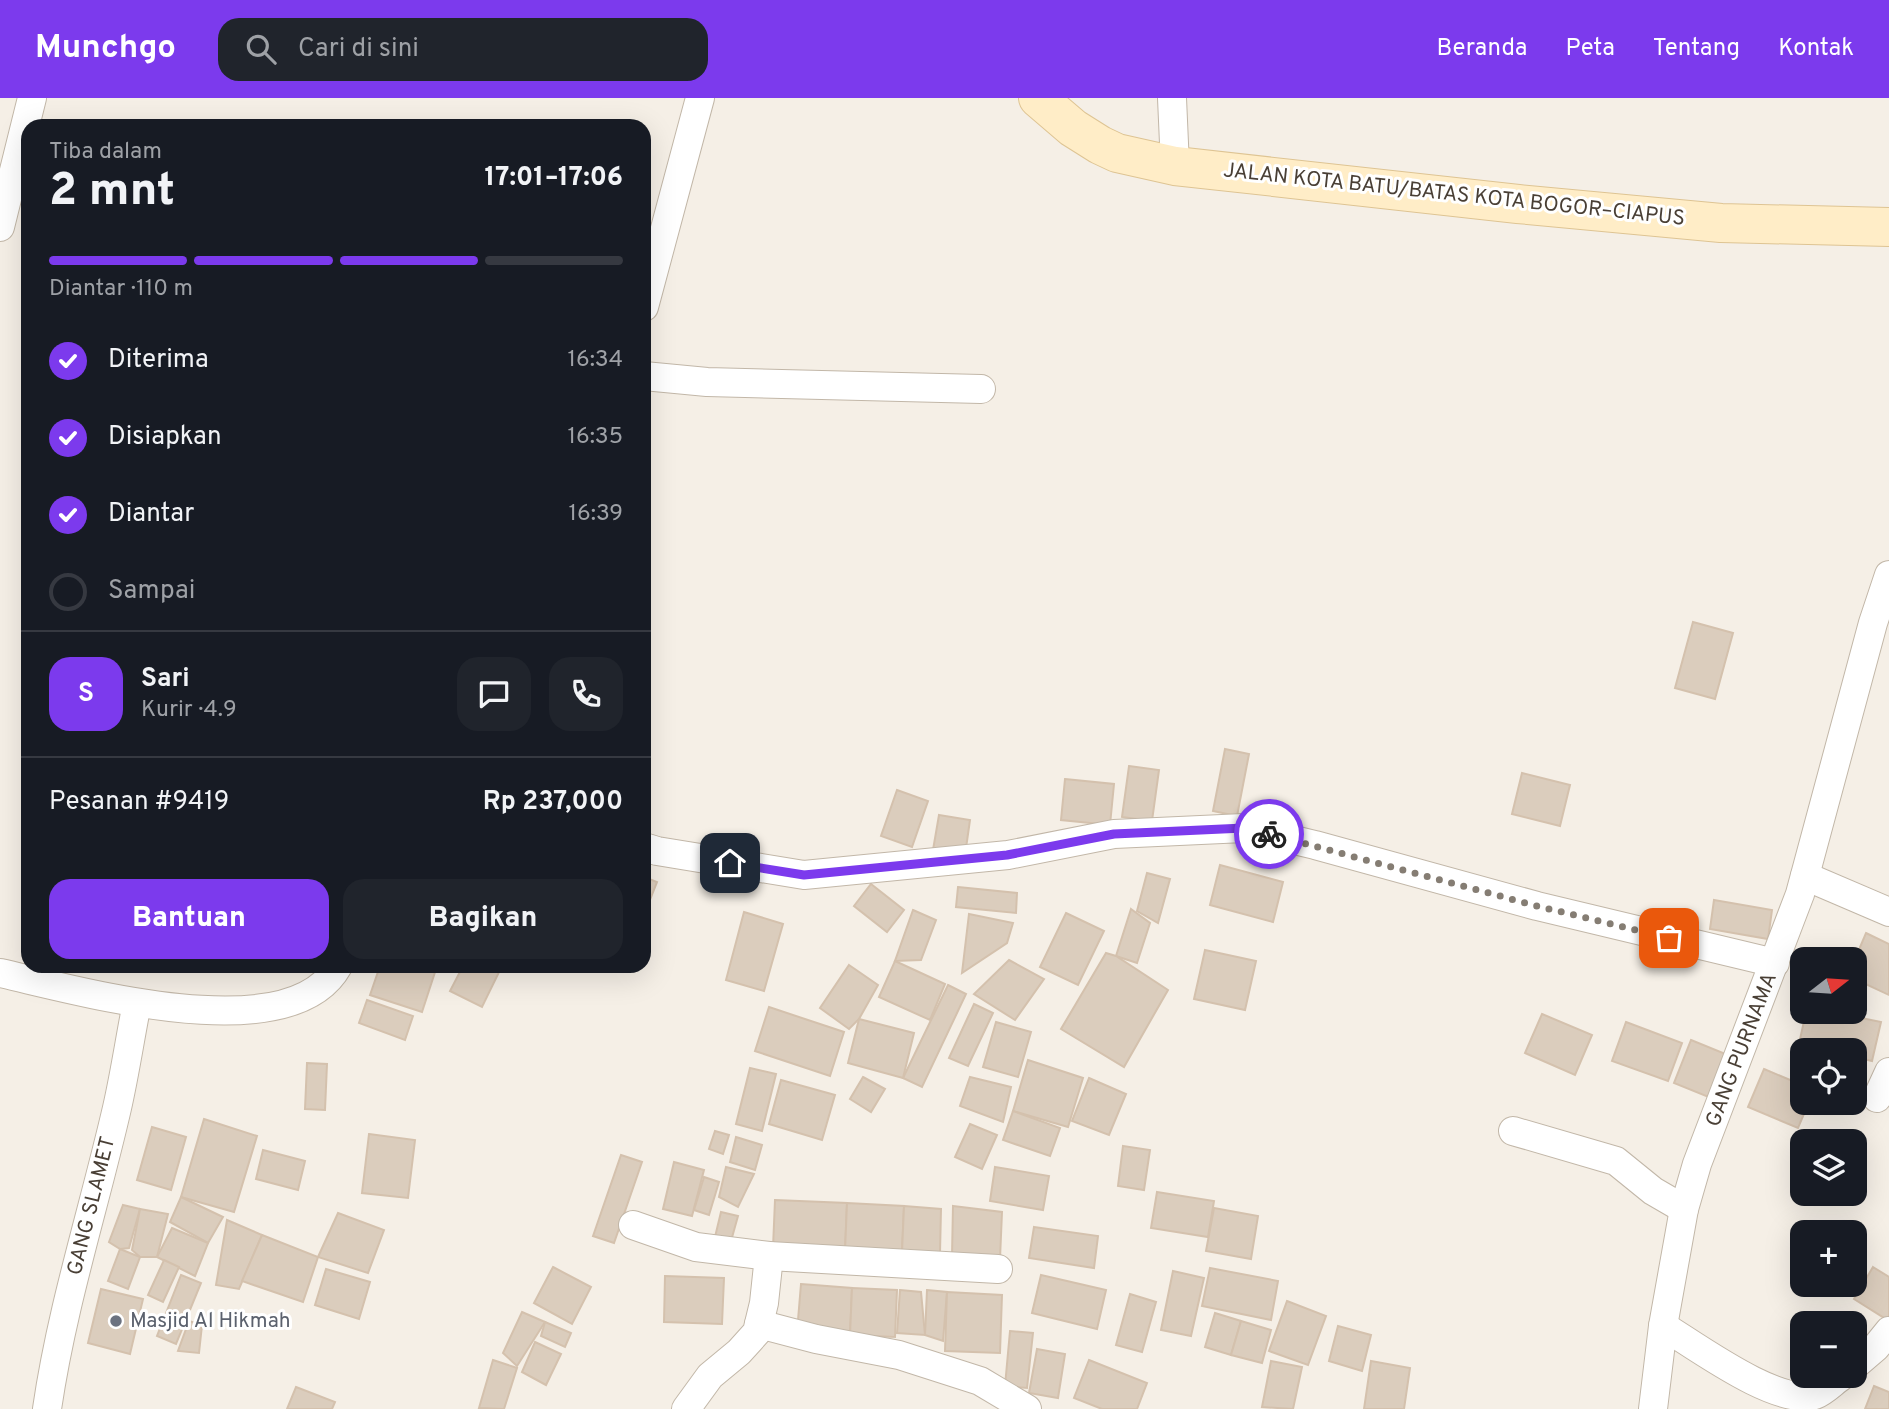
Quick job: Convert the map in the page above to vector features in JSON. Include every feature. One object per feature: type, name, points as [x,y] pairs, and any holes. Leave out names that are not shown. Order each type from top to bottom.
[{"type":"main road","name":"JALAN KOTA BATU/BATAS KOTA BOGOR–CIAPUS","points":[[1038,98],[1073,128],[1100,145],[1117,153],[1175,166],[1518,204],[1721,223],[1889,227]]},
{"type":"street","points":[[27,119],[32,98]]},
{"type":"street","points":[[651,281],[700,98]]},
{"type":"street","points":[[1171,98],[1175,166]]},
{"type":"street","points":[[0,227],[21,142]]},
{"type":"street","points":[[651,377],[707,382],[981,389]]},
{"type":"street","name":"GANG PURNAMA","points":[[1653,1409],[1663,1326],[1684,1209],[1698,1164],[1775,963],[1805,876],[1873,623],[1889,575]]},
{"type":"street","points":[[651,849],[804,875],[1007,855],[1114,834],[1244,828],[1537,906],[1775,963]]},
{"type":"street","points":[[1805,876],[1889,912]]},
{"type":"street","points":[[0,973],[137,1003],[215,1011],[255,1010],[278,1005],[314,993],[334,973]]},
{"type":"street","name":"GANG SLAMET","points":[[47,1409],[81,1244],[117,1107],[137,1003]]},
{"type":"street","points":[[1877,1098],[1889,1072]]},
{"type":"street","points":[[1513,1131],[1616,1161],[1653,1191],[1684,1209]]},
{"type":"street","points":[[633,1225],[696,1247],[769,1256],[998,1269]]},
{"type":"street","points":[[686,1409],[710,1376],[751,1340],[759,1324],[764,1303],[769,1256]]},
{"type":"street","points":[[759,1324],[816,1339],[899,1354],[981,1381],[1027,1409]]},
{"type":"street","points":[[1663,1326],[1769,1390],[1794,1396],[1816,1395],[1826,1388]]},
{"type":"street","points":[[1867,1355],[1889,1331]]},
{"type":"building","points":[[1693,622],[1733,633],[1715,699],[1675,688]]},
{"type":"building","points":[[1225,749],[1249,754],[1237,816],[1213,811]]},
{"type":"building","points":[[1129,766],[1159,770],[1152,821],[1122,817]]},
{"type":"building","points":[[1522,773],[1570,785],[1560,826],[1512,814]]},
{"type":"building","points":[[1065,779],[1114,784],[1110,825],[1061,820]]},
{"type":"building","points":[[897,790],[928,801],[912,847],[881,836]]},
{"type":"building","points":[[939,815],[970,820],[965,855],[933,850]]},
{"type":"building","points":[[1220,865],[1283,882],[1273,922],[1210,905]]},
{"type":"building","points":[[1147,873],[1170,879],[1158,923],[1137,911]]},
{"type":"building","points":[[651,880],[657,882],[651,897]]},
{"type":"building","points":[[871,884],[904,910],[887,932],[854,906]]},
{"type":"building","points":[[958,887],[1017,893],[1016,913],[956,907]]},
{"type":"building","points":[[1714,900],[1772,910],[1768,939],[1710,929]]},
{"type":"building","points":[[1131,909],[1150,923],[1137,963],[1116,956]]},
{"type":"building","points":[[913,910],[936,920],[921,960],[895,961]]},
{"type":"building","points":[[744,912],[783,924],[764,991],[726,980]]},
{"type":"building","points":[[1066,913],[1104,931],[1078,985],[1040,967]]},
{"type":"building","points":[[969,914],[1013,923],[1007,943],[962,973]]},
{"type":"building","points":[[1866,933],[1889,944],[1889,995],[1867,985],[1867,947],[1860,947]]},
{"type":"building","points":[[1205,950],[1256,961],[1245,1010],[1194,999]]},
{"type":"building","points":[[1106,953],[1116,956],[1168,990],[1124,1067],[1061,1029]]},
{"type":"building","points":[[1009,960],[1044,979],[1015,1020],[974,994]]},
{"type":"building","points":[[895,961],[945,984],[930,1020],[879,997]]},
{"type":"building","points":[[849,965],[878,985],[859,1019],[849,1029],[820,1008]]},
{"type":"building","points":[[378,973],[435,973],[422,1012],[370,995]]},
{"type":"building","points":[[459,973],[499,973],[482,1007],[450,991]]},
{"type":"building","points":[[948,985],[966,994],[922,1087],[903,1078]]},
{"type":"building","points":[[367,1000],[413,1016],[405,1040],[359,1023]]},
{"type":"building","points":[[974,1004],[993,1013],[968,1066],[949,1058]]},
{"type":"building","points":[[769,1007],[844,1032],[830,1076],[755,1051]]},
{"type":"building","points":[[1542,1014],[1592,1035],[1575,1075],[1525,1053]]},
{"type":"building","points":[[859,1019],[914,1033],[903,1078],[848,1063]]},
{"type":"building","points":[[1867,1019],[1881,1022],[1872,1061],[1867,1060],[1867,1038],[1800,1038],[1803,1024],[1867,1024]]},
{"type":"building","points":[[996,1022],[1031,1032],[1018,1077],[983,1067]]},
{"type":"building","points":[[1626,1022],[1682,1043],[1668,1081],[1612,1061]]},
{"type":"building","points":[[1691,1040],[1728,1055],[1711,1098],[1674,1083]]},
{"type":"building","points":[[1028,1060],[1083,1078],[1068,1127],[1013,1111]]},
{"type":"building","points":[[307,1063],[327,1064],[325,1110],[305,1109]]},
{"type":"building","points":[[750,1068],[776,1074],[762,1131],[736,1124]]},
{"type":"building","points":[[1764,1069],[1790,1080],[1790,1115],[1804,1115],[1798,1128],[1748,1107]]},
{"type":"building","points":[[863,1077],[885,1089],[871,1112],[850,1099]]},
{"type":"building","points":[[970,1077],[1011,1087],[1003,1122],[960,1106]]},
{"type":"building","points":[[1089,1078],[1126,1094],[1109,1135],[1072,1121]]},
{"type":"building","points":[[781,1080],[835,1095],[822,1140],[769,1124]]},
{"type":"building","points":[[1013,1111],[1060,1128],[1050,1156],[1003,1140]]},
{"type":"building","points":[[204,1119],[257,1136],[234,1212],[181,1197]]},
{"type":"building","points":[[970,1124],[997,1135],[982,1169],[955,1157]]},
{"type":"building","points":[[152,1127],[186,1137],[171,1190],[137,1180]]},
{"type":"building","points":[[715,1131],[729,1135],[723,1154],[709,1149]]},
{"type":"building","points":[[369,1134],[415,1140],[408,1198],[362,1193]]},
{"type":"building","points":[[736,1137],[762,1145],[755,1170],[730,1162]]},
{"type":"building","points":[[1123,1146],[1150,1150],[1144,1190],[1118,1186]]},
{"type":"building","points":[[263,1150],[305,1161],[298,1190],[256,1179]]},
{"type":"building","points":[[621,1155],[642,1162],[614,1243],[593,1236]]},
{"type":"building","points":[[674,1162],[704,1170],[692,1216],[663,1209]]},
{"type":"building","points":[[726,1167],[754,1174],[738,1207],[719,1197]]},
{"type":"building","points":[[995,1167],[1049,1176],[1043,1210],[990,1201]]},
{"type":"building","points":[[704,1177],[719,1182],[709,1215],[694,1210]]},
{"type":"building","points":[[1157,1192],[1214,1201],[1208,1237],[1151,1228]]},
{"type":"building","points":[[181,1197],[223,1217],[208,1243],[170,1222]]},
{"type":"building","points":[[775,1200],[847,1203],[845,1251],[773,1248]]},
{"type":"building","points":[[847,1203],[904,1206],[902,1252],[845,1251]]},
{"type":"building","points":[[123,1205],[140,1209],[129,1248],[120,1249],[109,1242]]},
{"type":"building","points":[[904,1206],[941,1209],[940,1253],[902,1252]]},
{"type":"building","points":[[953,1206],[1002,1212],[1000,1259],[952,1256]]},
{"type":"building","points":[[1214,1208],[1258,1216],[1251,1259],[1206,1251]]},
{"type":"building","points":[[140,1209],[168,1214],[157,1257],[140,1257],[132,1250]]},
{"type":"building","points":[[721,1212],[738,1216],[731,1241],[715,1237]]},
{"type":"building","points":[[338,1213],[384,1230],[368,1273],[318,1257]]},
{"type":"building","points":[[227,1220],[262,1235],[239,1289],[216,1285]]},
{"type":"building","points":[[1034,1227],[1098,1236],[1094,1268],[1029,1258]]},
{"type":"building","points":[[172,1228],[208,1243],[195,1276],[157,1257]]},
{"type":"building","points":[[262,1235],[318,1257],[303,1302],[242,1281]]},
{"type":"building","points":[[120,1249],[140,1257],[128,1289],[108,1281]]},
{"type":"building","points":[[164,1260],[179,1267],[163,1302],[148,1295]]},
{"type":"building","points":[[553,1267],[591,1287],[572,1324],[534,1303]]},
{"type":"building","points":[[1873,1267],[1889,1277],[1889,1321],[1854,1299],[1867,1297],[1867,1277]]},
{"type":"building","points":[[1210,1268],[1278,1281],[1271,1320],[1202,1306]]},
{"type":"building","points":[[326,1269],[370,1282],[359,1319],[315,1305]]},
{"type":"building","points":[[1173,1271],[1204,1278],[1191,1336],[1161,1330]]},
{"type":"building","points":[[181,1275],[201,1283],[176,1344],[157,1336]]},
{"type":"building","points":[[1041,1275],[1106,1290],[1097,1329],[1032,1313]]},
{"type":"building","points":[[665,1276],[724,1278],[722,1324],[664,1322]]},
{"type":"building","points":[[801,1284],[852,1288],[850,1335],[797,1332]]},
{"type":"building","points":[[852,1288],[897,1290],[895,1337],[850,1335]]},
{"type":"building","name":"Masjid Al Hikmah","points":[[101,1289],[143,1299],[130,1354],[88,1343]]},
{"type":"building","points":[[900,1290],[921,1292],[925,1335],[897,1333]]},
{"type":"building","points":[[927,1290],[947,1292],[943,1341],[925,1335]]},
{"type":"building","points":[[947,1292],[1002,1295],[1000,1353],[945,1351]]},
{"type":"building","points":[[1130,1294],[1156,1302],[1142,1352],[1116,1345]]},
{"type":"building","points":[[1287,1301],[1326,1316],[1308,1365],[1269,1351]]},
{"type":"building","points":[[522,1312],[545,1322],[517,1366],[503,1353]]},
{"type":"building","points":[[1215,1313],[1241,1321],[1231,1355],[1205,1347]]},
{"type":"building","points":[[189,1321],[202,1325],[199,1353],[178,1351]]},
{"type":"building","points":[[1241,1321],[1271,1330],[1262,1363],[1231,1355]]},
{"type":"building","points":[[545,1322],[571,1333],[565,1347],[541,1336]]},
{"type":"building","points":[[1338,1326],[1371,1335],[1362,1371],[1329,1361]]},
{"type":"building","points":[[1010,1331],[1033,1333],[1027,1388],[1005,1386]]},
{"type":"building","points":[[535,1342],[561,1354],[546,1385],[522,1372]]},
{"type":"building","points":[[1037,1349],[1065,1354],[1058,1398],[1029,1393]]},
{"type":"building","points":[[493,1360],[517,1368],[504,1409],[479,1408]]},
{"type":"building","points":[[1089,1360],[1147,1383],[1137,1409],[1102,1409],[1074,1398]]},
{"type":"building","points":[[1271,1361],[1302,1367],[1293,1409],[1262,1407]]},
{"type":"building","points":[[1371,1361],[1410,1368],[1404,1409],[1364,1409]]},
{"type":"building","points":[[1874,1386],[1889,1392],[1889,1409],[1865,1409]]},
{"type":"building","points":[[296,1387],[335,1402],[332,1409],[287,1409]]},
{"type":"way so far","points":[[1269,834],[1537,906],[1669,938]]},
{"type":"place","name":"Masjid Al Hikmah","points":[[116,1321]]},
{"type":"route","points":[[730,863],[804,875],[1007,855],[1114,834],[1244,828],[1269,834]]}]
